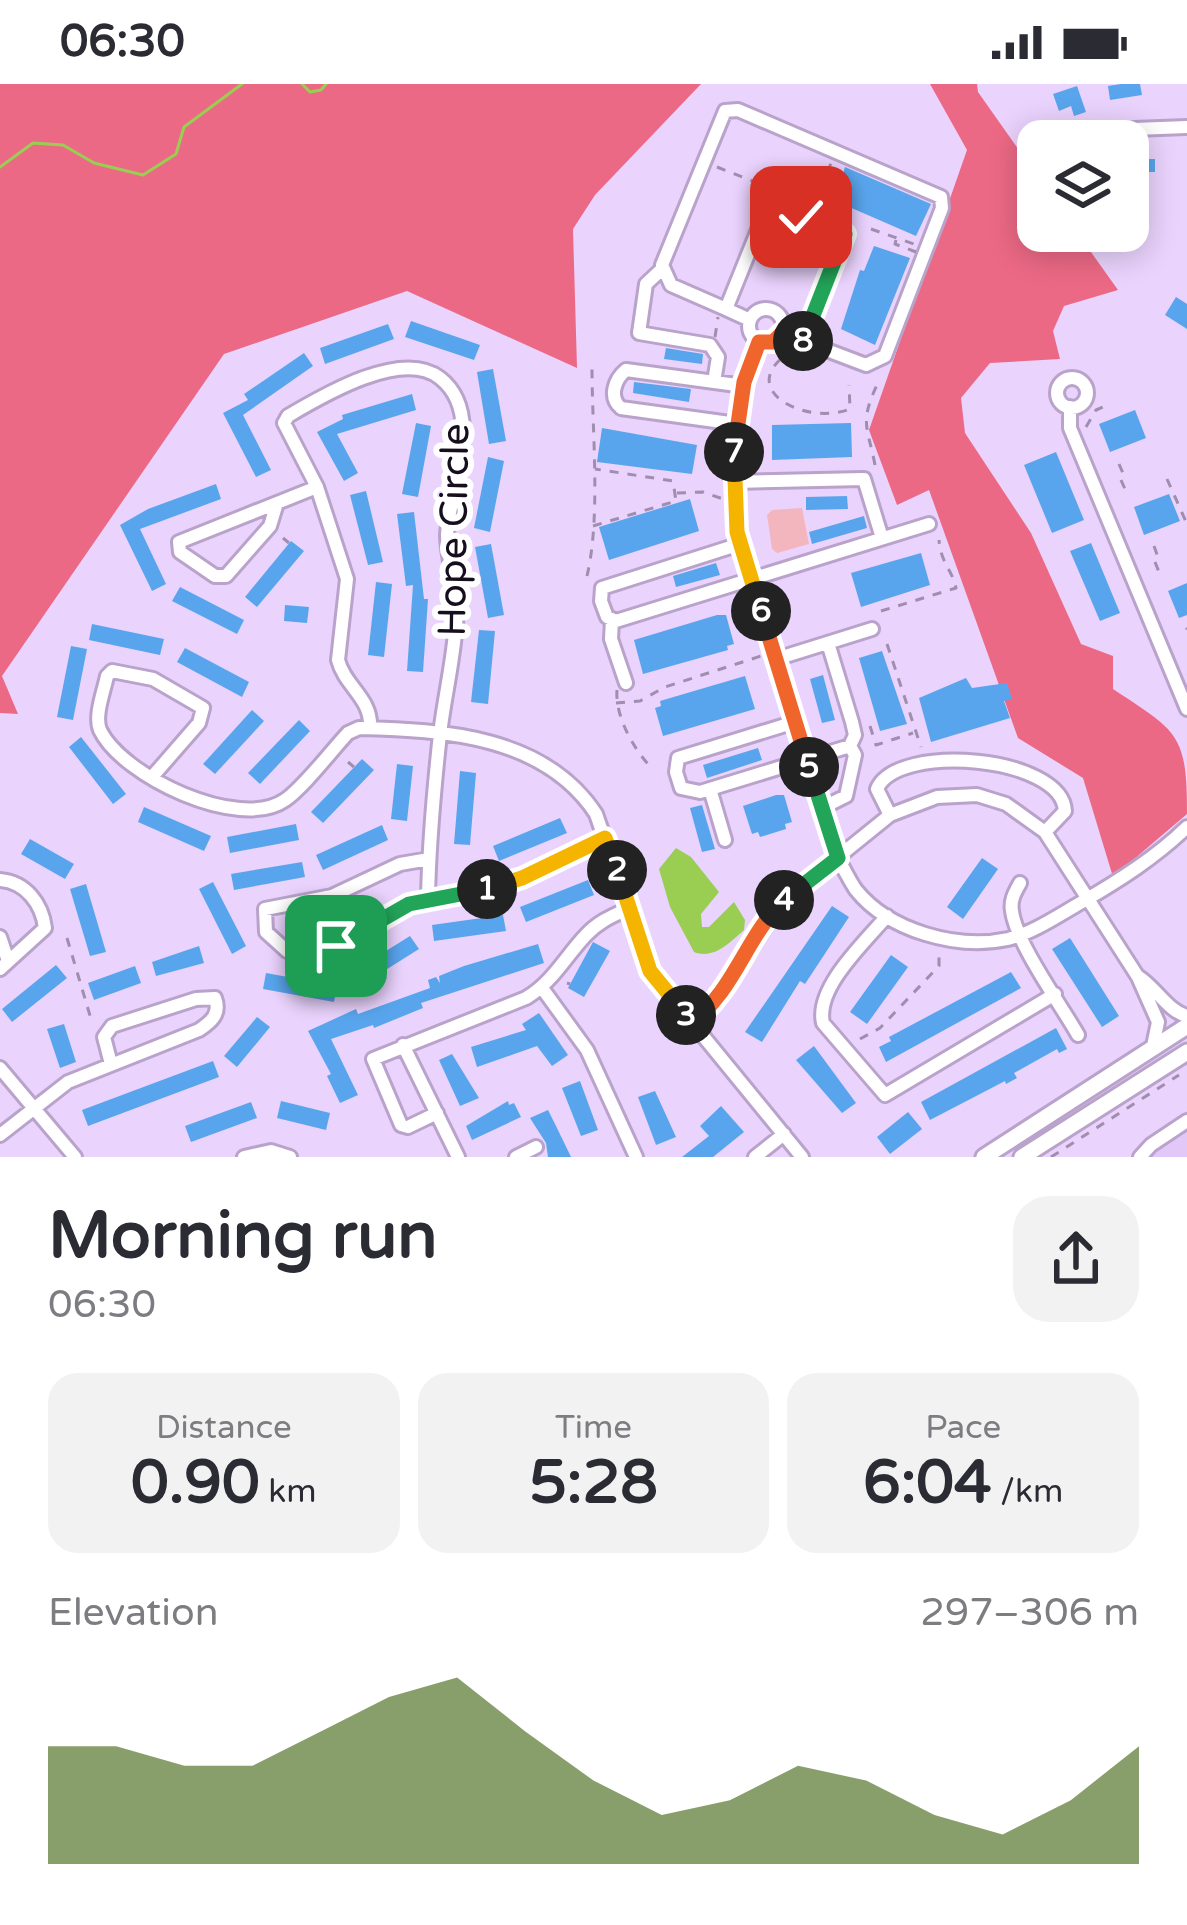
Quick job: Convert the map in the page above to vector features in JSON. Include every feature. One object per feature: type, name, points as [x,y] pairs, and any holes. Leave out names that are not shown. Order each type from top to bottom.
[{"type":"main road","points":[[984,1157],[1187,1026]]},
{"type":"main road","points":[[1022,1157],[1187,1052]]},
{"type":"street","points":[[750,320],[722,313],[671,285],[662,269],[662,256],[719,119],[731,110],[941,196],[942,208],[885,356],[866,364],[800,345],[782,333]]},
{"type":"street","points":[[1149,129],[1187,128]]},
{"type":"street","points":[[722,313],[768,205],[845,234],[800,345]]},
{"type":"street","points":[[662,269],[646,284],[639,333],[710,345],[718,357],[714,382]]},
{"type":"street","points":[[773,310],[781,317],[782,333],[773,342],[759,342],[749,330],[750,320],[757,311],[773,310]]},
{"type":"street","points":[[759,342],[737,424],[734,482],[740,544],[768,658],[795,722],[838,858],[857,891],[886,916],[928,936],[1006,940],[1089,898],[1162,851],[1187,827]]},
{"type":"street","name":"Hope Circle","points":[[370,728],[369,707],[341,672],[338,659],[346,578],[317,487],[286,431],[288,416],[328,392],[385,371],[424,370],[446,384],[459,414],[462,462],[448,529],[457,602],[440,735],[428,898]]},
{"type":"street","points":[[737,424],[621,408],[614,398],[619,376],[626,370],[744,386]]},
{"type":"street","points":[[1070,407],[1070,428],[1187,709]]},
{"type":"street","points":[[734,482],[864,479],[882,538]]},
{"type":"street","points":[[277,503],[269,526],[226,576],[215,576],[184,558],[179,542],[317,487]]},
{"type":"street","points":[[612,619],[929,524]]},
{"type":"street","points":[[621,686],[611,639],[612,619],[601,601],[602,589],[740,544]]},
{"type":"street","points":[[768,658],[872,629]]},
{"type":"street","points":[[795,722],[678,758],[681,788],[690,793],[710,789],[843,749],[854,735],[828,643]]},
{"type":"street","points":[[152,777],[204,713],[198,702],[153,679],[112,671],[106,676],[100,729],[116,749],[152,777],[209,806],[234,812],[286,800],[350,730],[440,735],[509,746],[540,759],[584,796],[605,838],[650,971],[802,1157]]},
{"type":"street","points":[[822,808],[846,796],[849,778],[843,749]]},
{"type":"street","points":[[890,815],[877,789],[884,776],[897,768],[952,761],[996,764],[1025,772],[1058,791],[1065,811],[1045,832]]},
{"type":"street","points":[[710,789],[725,840]]},
{"type":"street","points":[[692,1022],[727,986],[779,904],[890,815],[937,797],[977,796],[1006,804],[1045,832],[1138,976],[1158,1022],[1153,1048]]},
{"type":"street","points":[[429,859],[400,864],[332,896],[265,910],[266,932],[277,945],[312,956],[409,904],[511,883],[605,838]]},
{"type":"street","points":[[0,880],[20,886],[34,898],[44,928],[4,965]]},
{"type":"street","points":[[1020,883],[1012,911],[1020,935],[1078,1034]]},
{"type":"street","points":[[437,1113],[408,1127],[401,1125],[373,1059],[542,988],[584,937],[627,909]]},
{"type":"street","points":[[886,916],[826,990],[820,1009],[824,1023],[885,1095],[1055,994]]},
{"type":"street","points":[[0,937],[4,965]]},
{"type":"street","points":[[1138,976],[1155,987],[1177,1014],[1187,1016]]},
{"type":"street","points":[[542,988],[587,1050],[636,1157]]},
{"type":"street","points":[[0,1135],[68,1082],[200,1030],[214,1020],[217,1003],[207,997],[112,1026],[104,1037],[112,1064]]},
{"type":"street","points":[[403,1045],[458,1157]]},
{"type":"street","points":[[0,1068],[75,1157]]},
{"type":"street","points":[[1140,1157],[1187,1121]]},
{"type":"street","points":[[755,1157],[784,1134]]},
{"type":"street","points":[[516,1157],[536,1147]]},
{"type":"street","points":[[244,1157],[272,1151],[287,1155]]},
{"type":"path","points":[[815,206],[832,160],[838,160],[841,152]]},
{"type":"path","points":[[701,162],[760,184]]},
{"type":"path","points":[[871,229],[897,238]]},
{"type":"path","points":[[715,338],[722,313]]},
{"type":"path","points":[[800,345],[777,360],[770,371],[771,388],[781,404],[795,411],[843,413],[850,409],[849,385]]},
{"type":"path","points":[[587,576],[595,469],[592,368]]},
{"type":"path","points":[[875,465],[864,430],[866,410],[877,386]]},
{"type":"path","points":[[1086,427],[1096,410],[1108,404]]},
{"type":"path","points":[[1119,464],[1128,496]]},
{"type":"path","points":[[591,526],[676,502],[673,481],[595,469]]},
{"type":"path","points":[[1167,479],[1187,524]]},
{"type":"path","points":[[675,493],[703,492],[723,499]]},
{"type":"path","points":[[283,538],[289,543]]},
{"type":"path","points":[[881,611],[956,588],[945,568],[939,540]]},
{"type":"path","points":[[1154,546],[1161,577]]},
{"type":"path","points":[[887,644],[921,747]]},
{"type":"path","points":[[616,703],[640,701],[665,687],[768,658]]},
{"type":"path","points":[[621,686],[616,703],[637,752],[648,764]]},
{"type":"path","points":[[870,726],[876,745],[916,732]]},
{"type":"path","points":[[348,762],[354,767]]},
{"type":"path","points":[[67,938],[91,1018]]},
{"type":"path","points":[[860,1039],[880,1028],[939,966],[939,956]]},
{"type":"path","points":[[1051,1157],[1179,1075]]},
{"type":"shaded area","points":[[0,84],[701,84],[595,195],[573,229],[577,368],[407,291],[224,354],[2,676],[18,714],[0,713]]},
{"type":"shaded area","points":[[930,84],[977,84],[1017,147],[1017,252],[1091,252],[1118,290],[1064,306],[1053,331],[1060,359],[990,363],[961,398],[965,433],[1031,533],[1081,644],[1113,656],[1113,689],[1165,726],[1181,750],[1187,814],[1113,877],[1083,778],[1018,738],[929,490],[897,505],[869,430],[967,150]]},
{"type":"shaded area","points":[[802,508],[809,544],[777,553],[772,549],[767,515],[772,510]]},
{"type":"shaded area","points":[[676,848],[691,857],[719,892],[701,914],[702,927],[709,927],[734,902],[745,920],[744,930],[715,952],[694,952],[670,907],[659,869]]},
{"type":"shaded area","points":[[1187,1111],[1187,1157],[1131,1157],[1139,1145]]},
{"type":"building","points":[[1140,84],[1142,95],[1110,100],[1108,86]]},
{"type":"building","points":[[1077,86],[1086,112],[1074,116],[1071,106],[1059,111],[1053,94]]},
{"type":"building","points":[[845,167],[931,204],[916,236],[840,203],[836,198]]},
{"type":"building","points":[[874,246],[910,258],[875,345],[841,329],[860,270],[864,271]]},
{"type":"building","points":[[1176,297],[1187,304],[1187,329],[1165,315]]},
{"type":"building","points":[[411,321],[480,345],[474,360],[405,337]]},
{"type":"building","points":[[388,324],[394,339],[325,364],[320,348]]},
{"type":"building","points":[[666,348],[703,354],[702,364],[664,359]]},
{"type":"building","points":[[304,353],[313,366],[243,415],[271,470],[256,477],[223,413],[248,400],[244,394]]},
{"type":"building","points":[[493,369],[506,441],[489,444],[477,372]]},
{"type":"building","points":[[634,382],[691,389],[689,402],[633,393]]},
{"type":"building","points":[[412,394],[416,410],[337,434],[358,473],[344,481],[317,432],[343,419],[342,415]]},
{"type":"building","points":[[1135,410],[1146,438],[1110,452],[1099,424]]},
{"type":"building","points":[[416,423],[431,426],[418,497],[402,494]]},
{"type":"building","points":[[851,423],[852,457],[772,460],[772,425]]},
{"type":"building","points":[[602,428],[697,445],[692,474],[597,462]]},
{"type":"building","points":[[1056,452],[1084,520],[1052,533],[1024,465]]},
{"type":"building","points":[[488,457],[504,461],[490,532],[474,528]]},
{"type":"building","points":[[216,484],[221,499],[140,529],[166,584],[152,591],[120,525],[148,509]]},
{"type":"building","points":[[366,491],[383,562],[368,565],[350,495]]},
{"type":"building","points":[[1169,494],[1180,521],[1144,535],[1134,507]]},
{"type":"building","points":[[847,496],[848,509],[806,510],[806,497]]},
{"type":"building","points":[[690,499],[699,531],[609,560],[599,527]]},
{"type":"building","points":[[414,512],[424,599],[428,599],[423,672],[407,671],[413,585],[406,586],[397,514]]},
{"type":"building","points":[[864,516],[867,528],[812,544],[809,532]]},
{"type":"building","points":[[291,541],[304,551],[257,607],[245,597]]},
{"type":"building","points":[[1091,543],[1120,613],[1100,621],[1070,551]]},
{"type":"building","points":[[491,544],[504,615],[488,618],[475,547]]},
{"type":"building","points":[[921,553],[930,585],[861,607],[851,573]]},
{"type":"building","points":[[716,563],[720,575],[676,587],[673,576]]},
{"type":"building","points":[[376,582],[392,584],[384,657],[368,655]]},
{"type":"building","points":[[1187,583],[1187,615],[1179,618],[1168,591]]},
{"type":"building","points":[[180,587],[244,620],[237,634],[172,601]]},
{"type":"building","points":[[285,605],[309,607],[307,623],[284,621]]},
{"type":"building","points":[[726,615],[734,644],[728,650],[643,674],[634,640]]},
{"type":"building","points":[[92,624],[164,639],[160,655],[89,640]]},
{"type":"building","points":[[479,630],[495,631],[488,704],[471,702]]},
{"type":"building","points":[[71,646],[87,649],[73,720],[57,717]]},
{"type":"building","points":[[185,648],[249,682],[242,697],[177,662]]},
{"type":"building","points":[[882,651],[907,724],[880,731],[859,658]]},
{"type":"building","points":[[823,675],[835,720],[822,723],[810,679]]},
{"type":"building","points":[[745,676],[755,709],[663,736],[655,708],[661,706],[660,701]]},
{"type":"building","points":[[966,678],[972,688],[1007,683],[1012,699],[1004,701],[1010,718],[931,742],[919,698]]},
{"type":"building","points":[[252,710],[264,721],[215,774],[203,764]]},
{"type":"building","points":[[299,720],[310,731],[260,784],[248,773]]},
{"type":"building","points":[[81,737],[126,794],[113,804],[69,747]]},
{"type":"building","points":[[758,748],[762,760],[707,778],[703,765]]},
{"type":"building","points":[[362,759],[374,770],[323,823],[311,812]]},
{"type":"building","points":[[397,764],[413,766],[407,821],[391,819]]},
{"type":"building","points":[[460,771],[476,773],[470,845],[454,844]]},
{"type":"building","points":[[784,795],[792,822],[785,824],[786,829],[760,837],[758,832],[752,834],[743,806]]},
{"type":"building","points":[[702,805],[715,849],[702,852],[690,808]]},
{"type":"building","points":[[144,807],[211,836],[204,851],[138,822]]},
{"type":"building","points":[[560,818],[567,833],[499,861],[493,846]]},
{"type":"building","points":[[296,824],[299,840],[230,853],[227,837]]},
{"type":"building","points":[[382,825],[388,840],[323,870],[316,855]]},
{"type":"building","points":[[30,839],[74,864],[65,879],[21,854]]},
{"type":"building","points":[[982,858],[998,869],[963,919],[947,907]]},
{"type":"building","points":[[302,862],[305,877],[234,890],[231,874]]},
{"type":"building","points":[[588,880],[594,895],[526,922],[520,907]]},
{"type":"building","points":[[213,882],[246,946],[232,954],[199,889]]},
{"type":"building","points":[[86,884],[106,952],[90,956],[70,889]]},
{"type":"building","points":[[832,906],[849,917],[805,984],[800,981],[762,1042],[745,1032]]},
{"type":"building","points":[[503,915],[506,931],[434,941],[432,925]]},
{"type":"building","points":[[410,936],[419,949],[357,988],[349,974]]},
{"type":"building","points":[[1070,938],[1119,1016],[1102,1027],[1052,949]]},
{"type":"building","points":[[593,942],[610,951],[584,997],[568,988]]},
{"type":"building","points":[[538,944],[544,963],[421,1003],[423,1008],[374,1028],[331,1039],[358,1095],[340,1103],[308,1031],[356,1009],[358,1014],[430,988],[428,980],[436,977],[440,983],[439,976],[464,966]]},
{"type":"building","points":[[199,946],[204,963],[156,976],[152,962]]},
{"type":"building","points":[[891,955],[908,967],[867,1024],[850,1012]]},
{"type":"building","points":[[56,965],[67,978],[12,1022],[2,1009]]},
{"type":"building","points":[[135,966],[141,983],[94,1000],[88,983]]},
{"type":"building","points":[[1011,972],[1021,988],[886,1062],[879,1047],[891,1041],[889,1037]]},
{"type":"building","points":[[266,973],[337,986],[334,1002],[263,989]]},
{"type":"building","points":[[539,1013],[568,1055],[552,1066],[537,1046],[477,1067],[471,1047],[526,1030],[522,1024]]},
{"type":"building","points":[[257,1017],[270,1027],[237,1067],[224,1056]]},
{"type":"building","points":[[64,1024],[76,1062],[60,1068],[47,1029]]},
{"type":"building","points":[[1056,1028],[1067,1049],[1059,1053],[1057,1049],[1014,1073],[1017,1078],[930,1120],[921,1102]]},
{"type":"building","points":[[814,1046],[856,1103],[842,1113],[796,1060]]},
{"type":"building","points":[[452,1054],[479,1098],[460,1106],[439,1060]]},
{"type":"building","points":[[213,1061],[219,1077],[88,1126],[82,1110]]},
{"type":"building","points":[[580,1081],[598,1130],[581,1136],[562,1088]]},
{"type":"building","points":[[655,1091],[676,1137],[656,1145],[638,1097]]},
{"type":"building","points":[[281,1101],[330,1113],[326,1130],[277,1118]]},
{"type":"building","points":[[508,1101],[521,1117],[472,1140],[466,1126]]},
{"type":"building","points":[[251,1102],[257,1118],[191,1142],[185,1126]]},
{"type":"building","points":[[721,1106],[744,1132],[713,1157],[682,1157],[709,1136],[700,1126]]},
{"type":"building","points":[[548,1110],[571,1157],[548,1157],[546,1143],[530,1118]]},
{"type":"building","points":[[908,1112],[922,1129],[890,1154],[877,1137]]},
{"type":"waterway","points":[[0,167],[33,143],[63,145],[94,163],[143,175],[176,154],[184,127],[242,84]]},
{"type":"waterway","points":[[302,84],[310,92],[326,84]]},
{"type":"route","points":[[336,946],[409,904],[511,883],[605,838],[640,951],[650,971],[692,1022],[727,986],[779,904],[838,858],[737,532],[734,493],[734,442],[744,382],[759,342],[773,342],[782,333],[803,341],[845,234],[801,217]]}]
